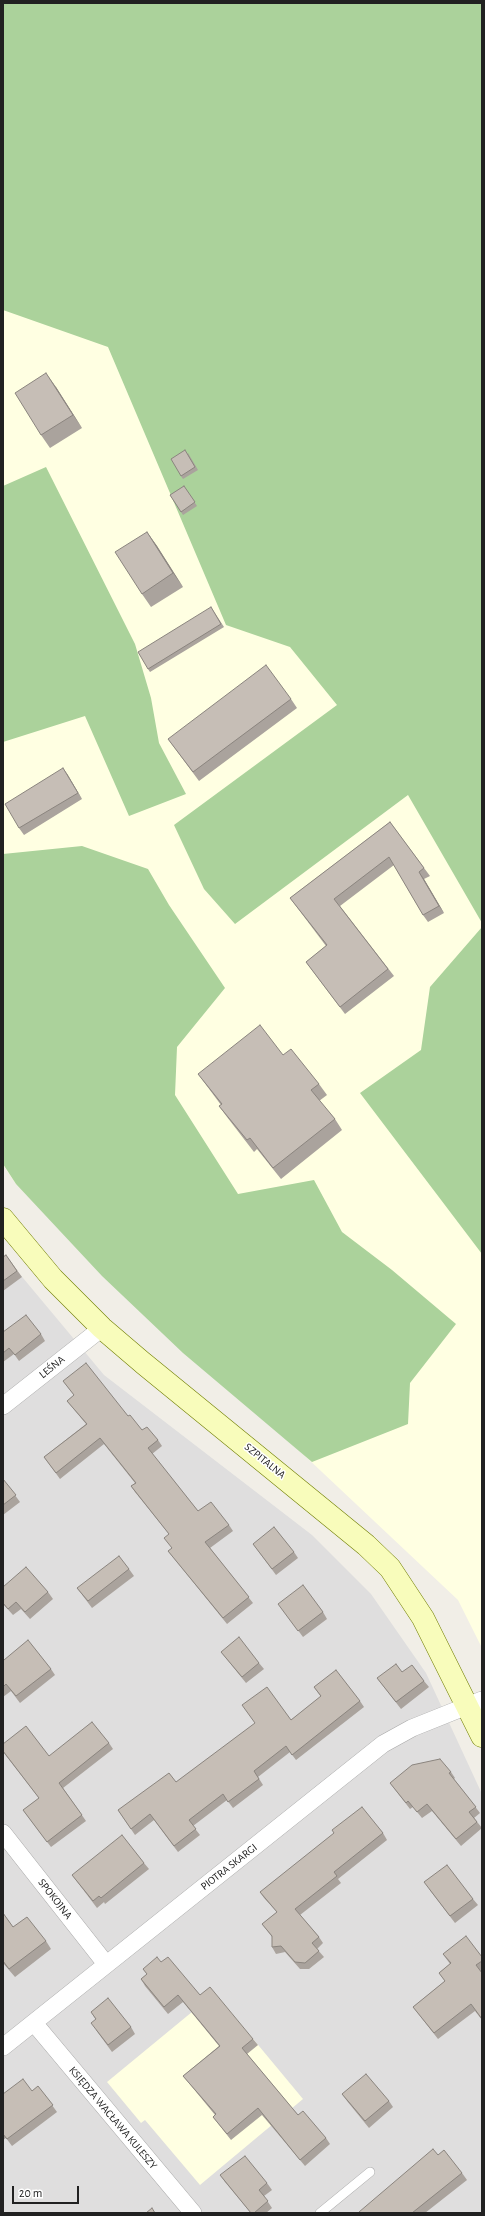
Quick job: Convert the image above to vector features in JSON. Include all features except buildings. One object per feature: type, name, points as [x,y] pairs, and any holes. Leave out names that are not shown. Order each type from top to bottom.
[{"type":"street","name":"SZPITALNA","points":[[3,1220],[53,1279],[102,1328],[366,1544],[390,1568],[423,1618],[475,1703],[482,1736]]},
{"type":"street","name":"LEŚNA","points":[[3,1406],[102,1328]]},
{"type":"street","name":"PIOTRA SKARGI","points":[[3,2047],[384,1744],[412,1728],[475,1703]]},
{"type":"street","name":"SPOKOJNA","points":[[3,1833],[106,1964]]},
{"type":"street","name":"KSIĘDZA WACŁAWA KULESZY","points":[[34,2023],[193,2213]]},
{"type":"lane","points":[[320,2213],[370,2172]]},
{"type":"shaded area","points":[[3,136],[482,718],[482,1648],[458,1600],[16,1184],[3,1165]]},
{"type":"shaded area","points":[[3,1254],[104,1375],[312,1535],[371,1594],[426,1673],[482,1794],[482,2213],[3,2213]]},
{"type":"shaded area","points":[[215,1993],[303,2099],[200,2185],[145,2120],[141,2123],[107,2082]]},
{"type":"green space","points":[[3,3],[482,3],[482,923],[408,795],[235,924],[204,889],[174,825],[337,705],[290,647],[226,625],[108,347],[3,310]]},
{"type":"green space","points":[[46,467],[135,644],[151,698],[159,743],[186,794],[129,816],[85,716],[3,742],[3,486]]},
{"type":"green space","points":[[82,846],[148,869],[169,905],[225,988],[177,1047],[175,1095],[238,1194],[314,1180],[342,1232],[392,1270],[456,1324],[410,1383],[408,1424],[312,1462],[183,1353],[102,1276],[16,1184],[3,1164],[3,854]]},
{"type":"green space","points":[[482,927],[482,1254],[360,1093],[421,1050],[430,987]]}]
